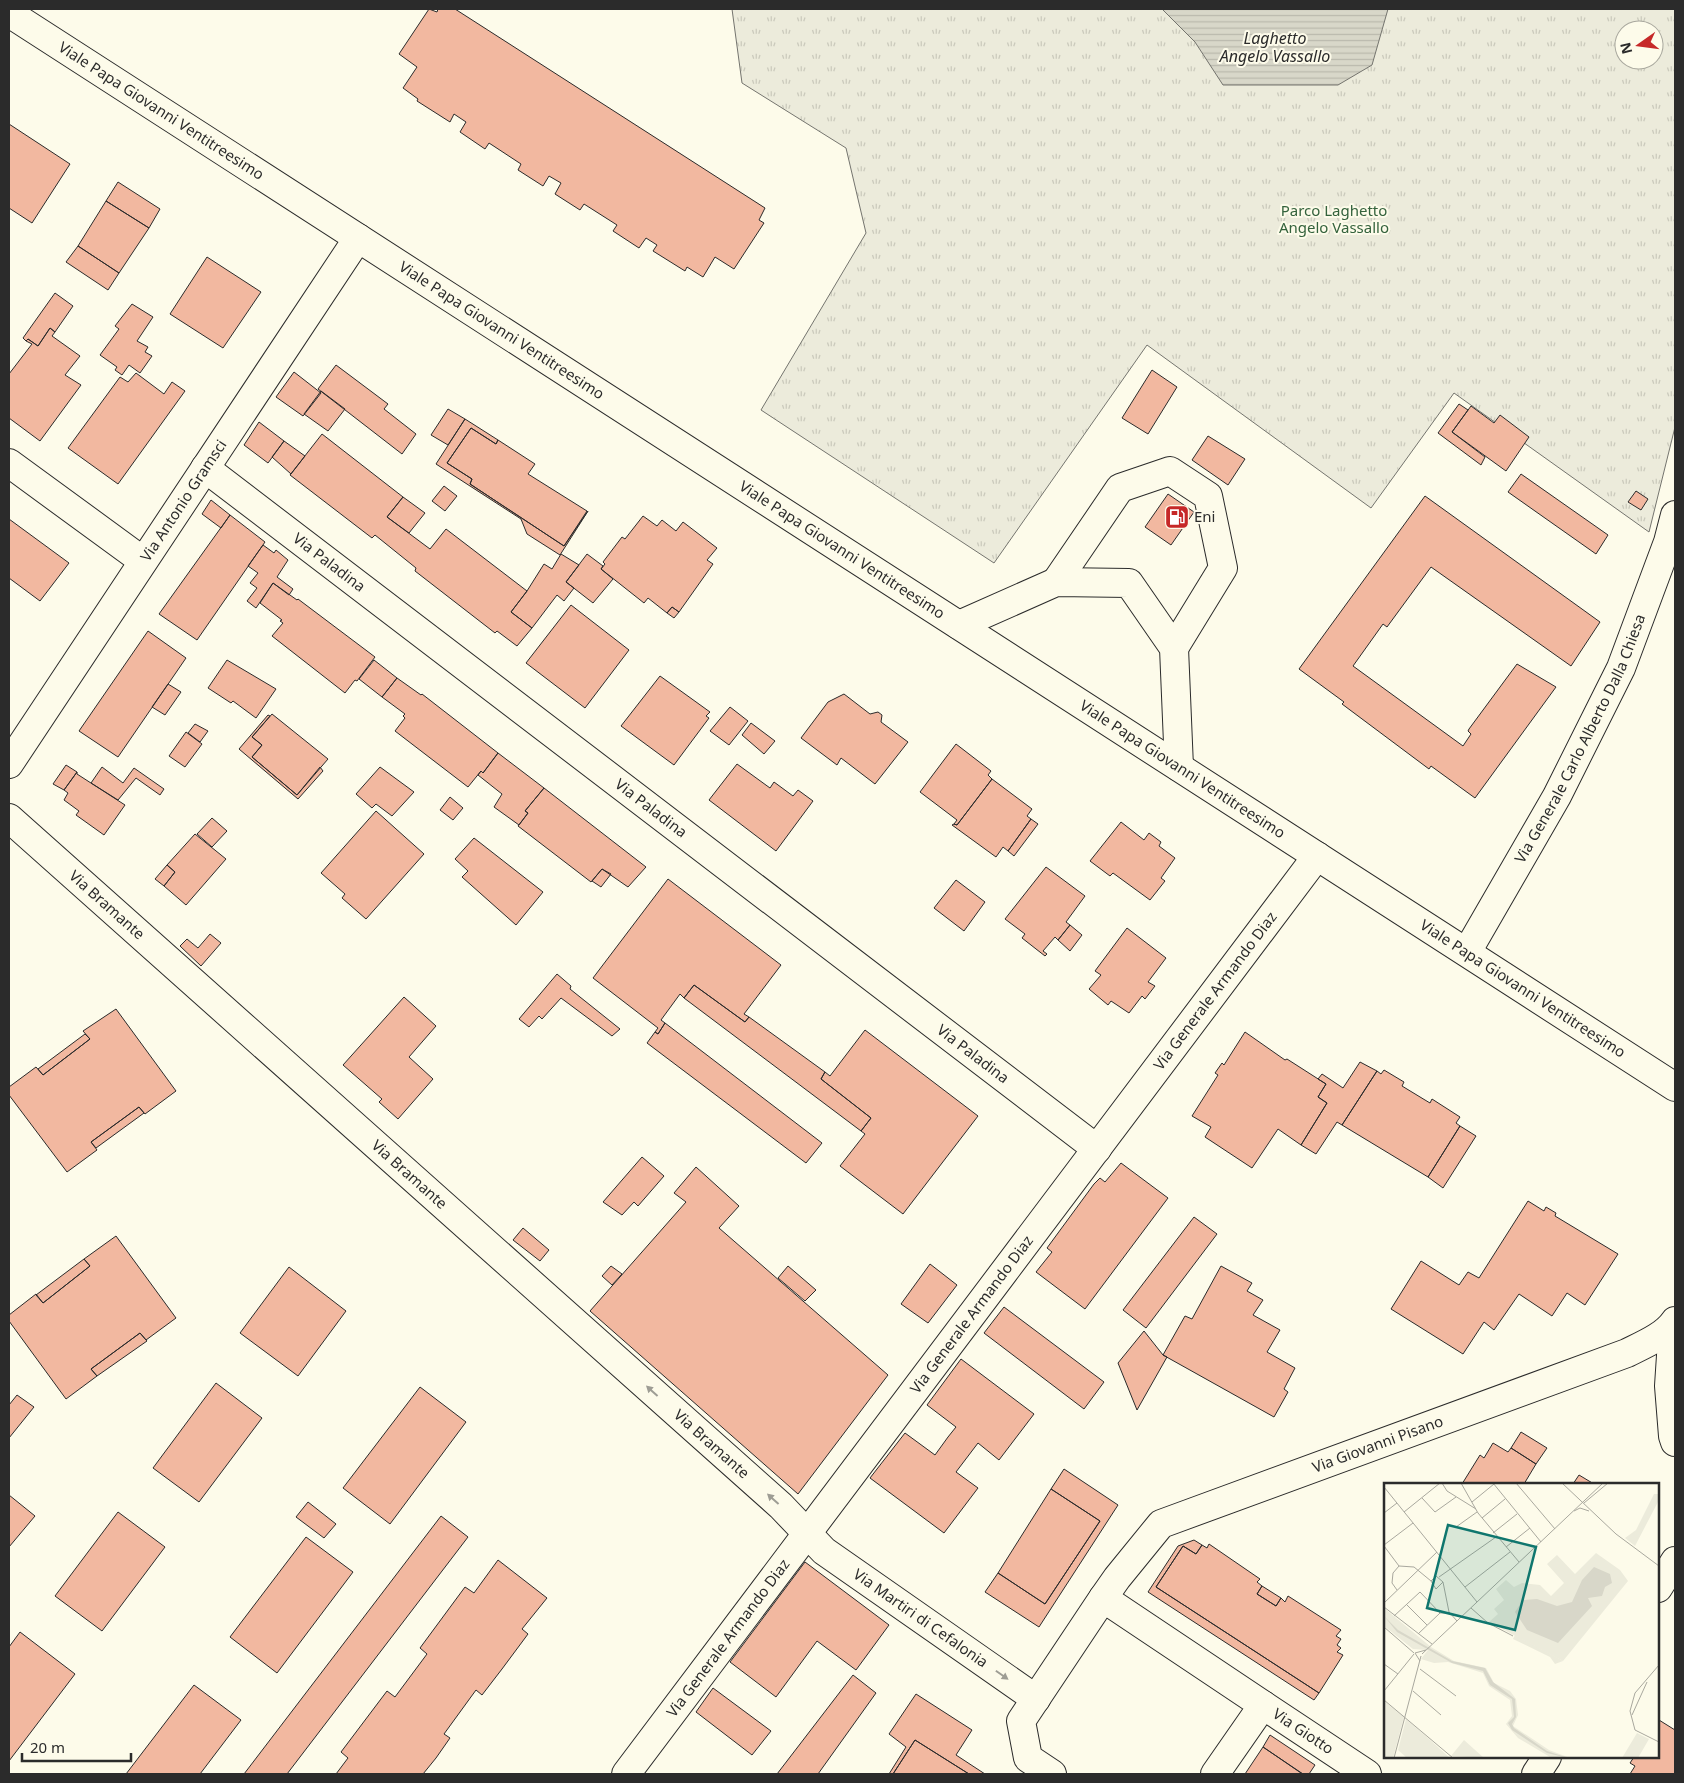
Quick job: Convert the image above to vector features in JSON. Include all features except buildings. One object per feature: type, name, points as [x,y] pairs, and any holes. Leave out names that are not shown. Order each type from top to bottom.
[{"type":"street","name":"Viale Papa Giovanni Ventitreesimo","points":[[9,13],[1675,1087]]},
{"type":"street","name":"Via Antonio Gramsci","points":[[9,764],[358,238]]},
{"type":"street","points":[[9,463],[143,561]]},
{"type":"street","name":"Via Paladina","points":[[205,468],[1097,1149]]},
{"type":"street","points":[[1056,582],[1120,488],[1170,471],[1208,496],[1223,568],[1174,648]]},
{"type":"street","name":"Via Generale Carlo Alberto Dalla Chiesa","points":[[1467,952],[1557,796],[1621,668],[1668,542],[1675,515]]},
{"type":"street","points":[[959,625],[1056,582],[1129,583],[1174,648],[1178,767]]},
{"type":"street","name":"Via Bramante","points":[[9,818],[781,1506],[807,1533]]},
{"type":"street","name":"Via Generale Armando Diaz","points":[[626,1774],[1317,856]]},
{"type":"street","points":[[1674,1323],[1669,1386],[1675,1442]]},
{"type":"street","name":"Via Giovanni Pisano","points":[[1052,1774],[1028,1758],[1021,1721],[1116,1578],[1161,1524],[1627,1353],[1650,1342],[1674,1323]]},
{"type":"street","name":"Via Martiri di Cefalonia","points":[[807,1533],[824,1551],[1036,1699]]},
{"type":"street","points":[[1659,1586],[1675,1561]]},
{"type":"street","name":"Via Giotto","points":[[1103,1598],[1367,1774]]},
{"type":"street","points":[[1215,1774],[1263,1705]]},
{"type":"street","points":[[1536,1774],[1546,1758]]},
{"type":"green space","name":"Parco Laghetto Angelo Vassallo","points":[[732,9],[1675,9],[1675,427],[1649,532],[1454,393],[1371,508],[1147,345],[994,563],[761,410],[866,233],[846,148],[742,83]]},
{"type":"water","name":"Laghetto Angelo Vassallo","points":[[1162,9],[1388,9],[1372,65],[1338,85],[1223,85],[1195,42]]},
{"type":"place","name":"Eni","points":[[1177,517]]}]
